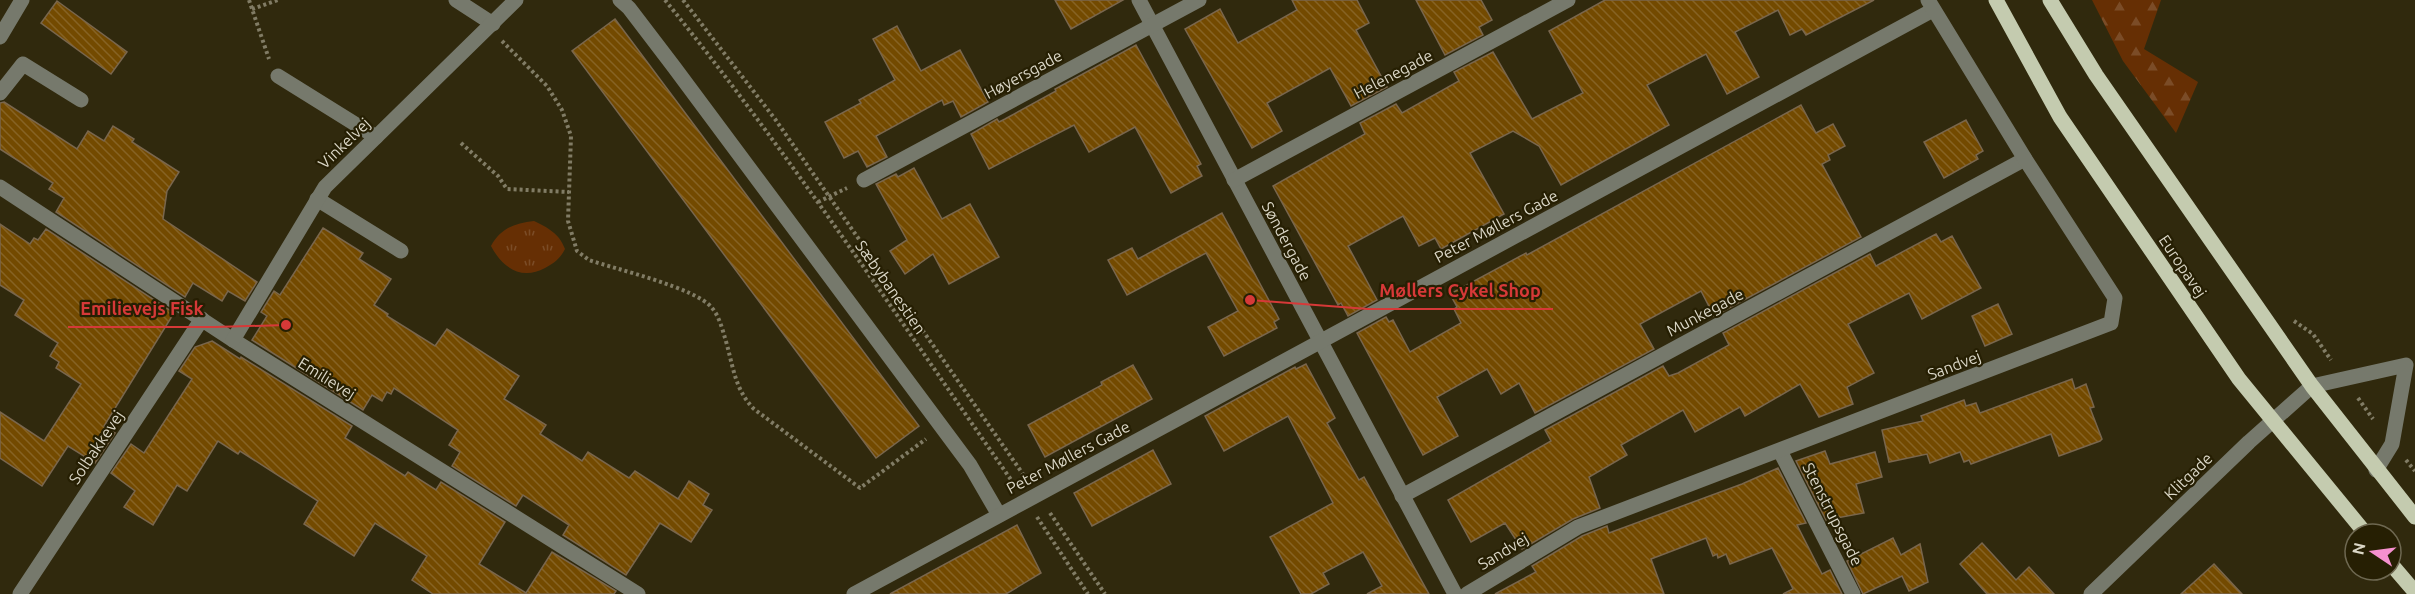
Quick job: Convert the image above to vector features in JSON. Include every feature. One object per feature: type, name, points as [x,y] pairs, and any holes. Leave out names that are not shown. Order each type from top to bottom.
[{"type":"main road","name":"Europavej","points":[[1996,0],[2061,117],[2239,379],[2356,522]]},
{"type":"main road","points":[[2050,0],[2103,84],[2312,387],[2415,517]]},
{"type":"main road","points":[[2403,578],[2415,592]]},
{"type":"street","points":[[0,37],[22,0]]},
{"type":"street","points":[[456,0],[491,26]]},
{"type":"street","name":"Vinkelvej","points":[[233,340],[325,187],[516,0]]},
{"type":"street","points":[[620,0],[629,8],[674,67],[970,465],[999,515]]},
{"type":"street","name":"Søndergade","points":[[1139,0],[1455,594]]},
{"type":"street","name":"Høyersgade","points":[[864,180],[1199,0]]},
{"type":"street","name":"Helenegade","points":[[1234,180],[1568,0]]},
{"type":"street","name":"Sandvej","points":[[1467,594],[1578,527],[2110,324],[2115,298],[2025,159],[1930,5]]},
{"type":"street","name":"Peter Møllers Gade","points":[[854,594],[1320,341],[1930,5]]},
{"type":"street","points":[[0,93],[23,64],[81,100]]},
{"type":"street","points":[[278,76],[376,137]]},
{"type":"street","name":"Munkegade","points":[[1402,496],[2025,159]]},
{"type":"street","name":"Emilievej","points":[[0,187],[233,340],[638,594]]},
{"type":"street","points":[[317,199],[401,251]]},
{"type":"street","name":"Solbakkevej","points":[[20,594],[202,319]]},
{"type":"street","points":[[2312,387],[2406,365],[2392,444],[2376,470]]},
{"type":"street","name":"Klitgade","points":[[2091,594],[2312,387]]},
{"type":"street","name":"Stenstrupsgade","points":[[1780,451],[1853,594]]},
{"type":"path","points":[[249,0],[266,51],[278,76]]},
{"type":"path","points":[[252,9],[278,0]]},
{"type":"path","name":"Sæbybanestien","points":[[665,0],[818,202],[1031,497],[1088,594]]},
{"type":"path","points":[[683,0],[775,119],[830,196],[1031,497],[1106,594]]},
{"type":"path","points":[[491,26],[547,86],[562,110],[571,136],[568,221],[577,251],[589,260],[692,295],[711,306],[721,327],[738,388],[743,399],[754,409],[860,488],[942,427]]},
{"type":"path","points":[[461,143],[498,176],[507,189],[569,192]]},
{"type":"path","points":[[818,202],[864,180]]},
{"type":"path","points":[[2300,323],[2313,333],[2344,378]]},
{"type":"green space","points":[[2092,0],[2161,0],[2144,49],[2198,82],[2176,133],[2123,61]]},
{"type":"green space","points":[[534,221],[556,235],[565,249],[557,260],[536,272],[513,270],[495,254],[491,246],[499,235],[509,228]]},
{"type":"building","points":[[1055,0],[1123,0],[1071,29]]},
{"type":"building","points":[[1292,0],[1357,0],[1369,23],[1356,30],[1387,87],[1351,106],[1330,68],[1267,103],[1282,131],[1252,148],[1185,29],[1220,9],[1238,43],[1297,10]]},
{"type":"building","points":[[1416,0],[1481,0],[1492,20],[1479,27],[1483,35],[1445,55]]},
{"type":"building","points":[[1605,0],[1874,0],[1806,35],[1802,29],[1790,35],[1778,10],[1735,32],[1759,77],[1727,94],[1706,54],[1647,85],[1669,125],[1561,185],[1539,146],[1513,131],[1470,153],[1504,214],[1441,249],[1435,238],[1419,246],[1403,216],[1348,246],[1377,300],[1348,316],[1341,303],[1338,305],[1273,186],[1365,134],[1360,123],[1396,104],[1402,113],[1459,81],[1454,72],[1493,52],[1532,119],[1583,93],[1549,31]]},
{"type":"building","points":[[57,1],[127,52],[111,74],[41,23]]},
{"type":"building","points":[[615,19],[919,426],[876,458],[572,51]]},
{"type":"building","points":[[897,26],[921,71],[960,50],[988,102],[961,117],[953,101],[944,105],[942,100],[876,136],[887,157],[867,167],[858,151],[844,158],[825,122],[861,103],[859,100],[895,80],[873,39]]},
{"type":"building","points":[[1136,45],[1201,164],[1197,166],[1202,176],[1171,193],[1135,127],[1089,152],[1074,125],[989,169],[971,134],[997,119],[999,122],[1005,119]]},
{"type":"building","points":[[4,102],[77,149],[88,131],[104,141],[113,126],[134,139],[132,142],[179,172],[167,191],[163,219],[257,282],[245,301],[228,291],[222,301],[193,283],[185,297],[56,212],[64,198],[49,189],[53,183],[0,149],[0,103]]},
{"type":"building","points":[[1801,105],[1816,133],[1833,124],[1845,146],[1828,155],[1830,160],[1822,164],[1861,237],[1714,316],[1701,291],[1640,324],[1654,349],[1535,413],[1519,383],[1501,394],[1487,369],[1437,397],[1458,436],[1423,455],[1357,333],[1386,317],[1389,322],[1393,320],[1410,352],[1461,323],[1454,309],[1457,307],[1450,294],[1526,253],[1527,255]]},
{"type":"building","points":[[1966,120],[1983,151],[1976,155],[1978,159],[1944,178],[1924,142]]},
{"type":"building","points":[[914,168],[942,219],[970,204],[999,257],[949,284],[933,254],[905,274],[890,251],[907,240],[876,184],[896,174],[898,177]]},
{"type":"building","points":[[1222,213],[1279,319],[1274,322],[1277,328],[1224,356],[1208,327],[1238,311],[1206,253],[1127,295],[1108,260],[1132,248],[1138,259]]},
{"type":"building","points":[[0,224],[30,244],[34,238],[38,240],[46,229],[174,313],[104,426],[115,433],[95,463],[68,446],[42,486],[0,458],[0,412],[44,441],[81,384],[56,368],[59,362],[50,356],[58,343],[15,315],[24,300],[0,285]]},
{"type":"building","points":[[323,228],[363,253],[359,259],[391,279],[374,305],[388,314],[387,316],[435,346],[447,329],[519,376],[504,399],[546,425],[540,434],[582,461],[588,452],[629,478],[635,471],[678,499],[689,481],[709,494],[703,505],[712,510],[691,542],[660,523],[626,575],[563,535],[569,525],[523,495],[516,506],[452,466],[460,452],[449,445],[458,430],[394,388],[391,394],[387,392],[382,401],[372,395],[363,410],[252,340],[267,316],[261,312],[274,291],[280,295]]},
{"type":"building","points":[[1936,234],[1941,242],[1952,236],[1981,288],[1922,319],[1909,293],[1848,324],[1874,373],[1847,387],[1853,404],[1819,417],[1800,384],[1745,416],[1740,407],[1695,432],[1683,410],[1621,445],[1627,455],[1589,477],[1600,508],[1573,519],[1522,549],[1505,523],[1471,542],[1448,500],[1551,441],[1545,430],[1663,366],[1669,376],[1678,373],[1729,345],[1723,333],[1870,254],[1876,266]]},
{"type":"building","points":[[1998,304],[2012,334],[1985,346],[1972,316]]},
{"type":"building","points":[[212,341],[352,426],[345,438],[405,476],[408,472],[436,490],[441,482],[505,522],[479,564],[526,593],[552,552],[616,591],[614,594],[433,594],[412,580],[427,556],[375,523],[354,556],[304,524],[318,501],[240,451],[238,454],[218,441],[187,491],[177,485],[153,525],[124,507],[135,491],[111,473],[131,444],[144,453],[192,379],[179,371],[195,347]]},
{"type":"building","points":[[1306,364],[1335,418],[1327,423],[1359,480],[1364,477],[1429,594],[1367,594],[1382,586],[1363,552],[1323,573],[1329,584],[1311,594],[1301,594],[1270,537],[1333,503],[1288,416],[1224,451],[1205,416],[1295,367],[1296,369]]},
{"type":"building","points":[[1133,365],[1152,399],[1045,457],[1028,425],[1102,385],[1101,382]]},
{"type":"building","points":[[2072,379],[2075,389],[2086,384],[2094,407],[2090,408],[2102,439],[2100,441],[2059,456],[2051,434],[1971,464],[1969,460],[1964,462],[1960,452],[1930,463],[1927,454],[1889,462],[1882,430],[1923,421],[1921,416],[1964,400],[1966,406],[1976,403],[1980,413]]},
{"type":"building","points":[[1153,450],[1171,484],[1092,526],[1074,493]]},
{"type":"building","points":[[1825,451],[1830,464],[1875,452],[1882,477],[1856,484],[1864,513],[1826,520],[1796,461]]},
{"type":"building","points":[[1778,468],[1806,523],[1797,525],[1822,574],[1830,570],[1842,594],[1783,594],[1793,589],[1772,548],[1730,564],[1726,554],[1718,558],[1717,554],[1713,556],[1706,538],[1651,559],[1664,594],[1495,594],[1536,572],[1532,566],[1582,536],[1607,526],[1609,533],[1742,484]]},
{"type":"building","points":[[1017,525],[1041,573],[1006,594],[890,594]]},
{"type":"building","points":[[1893,538],[1901,555],[1920,544],[1928,582],[1909,591],[1902,576],[1863,594],[1847,561]]},
{"type":"building","points":[[1982,543],[2016,580],[2029,567],[2054,594],[1987,594],[1960,564]]},
{"type":"building","points":[[2214,564],[2242,594],[2181,594]]},
{"type":"place","name":"Møllers Cykel Shop","points":[[1250,300]]},
{"type":"place","name":"Emilievejs Fisk","points":[[286,325]]}]
